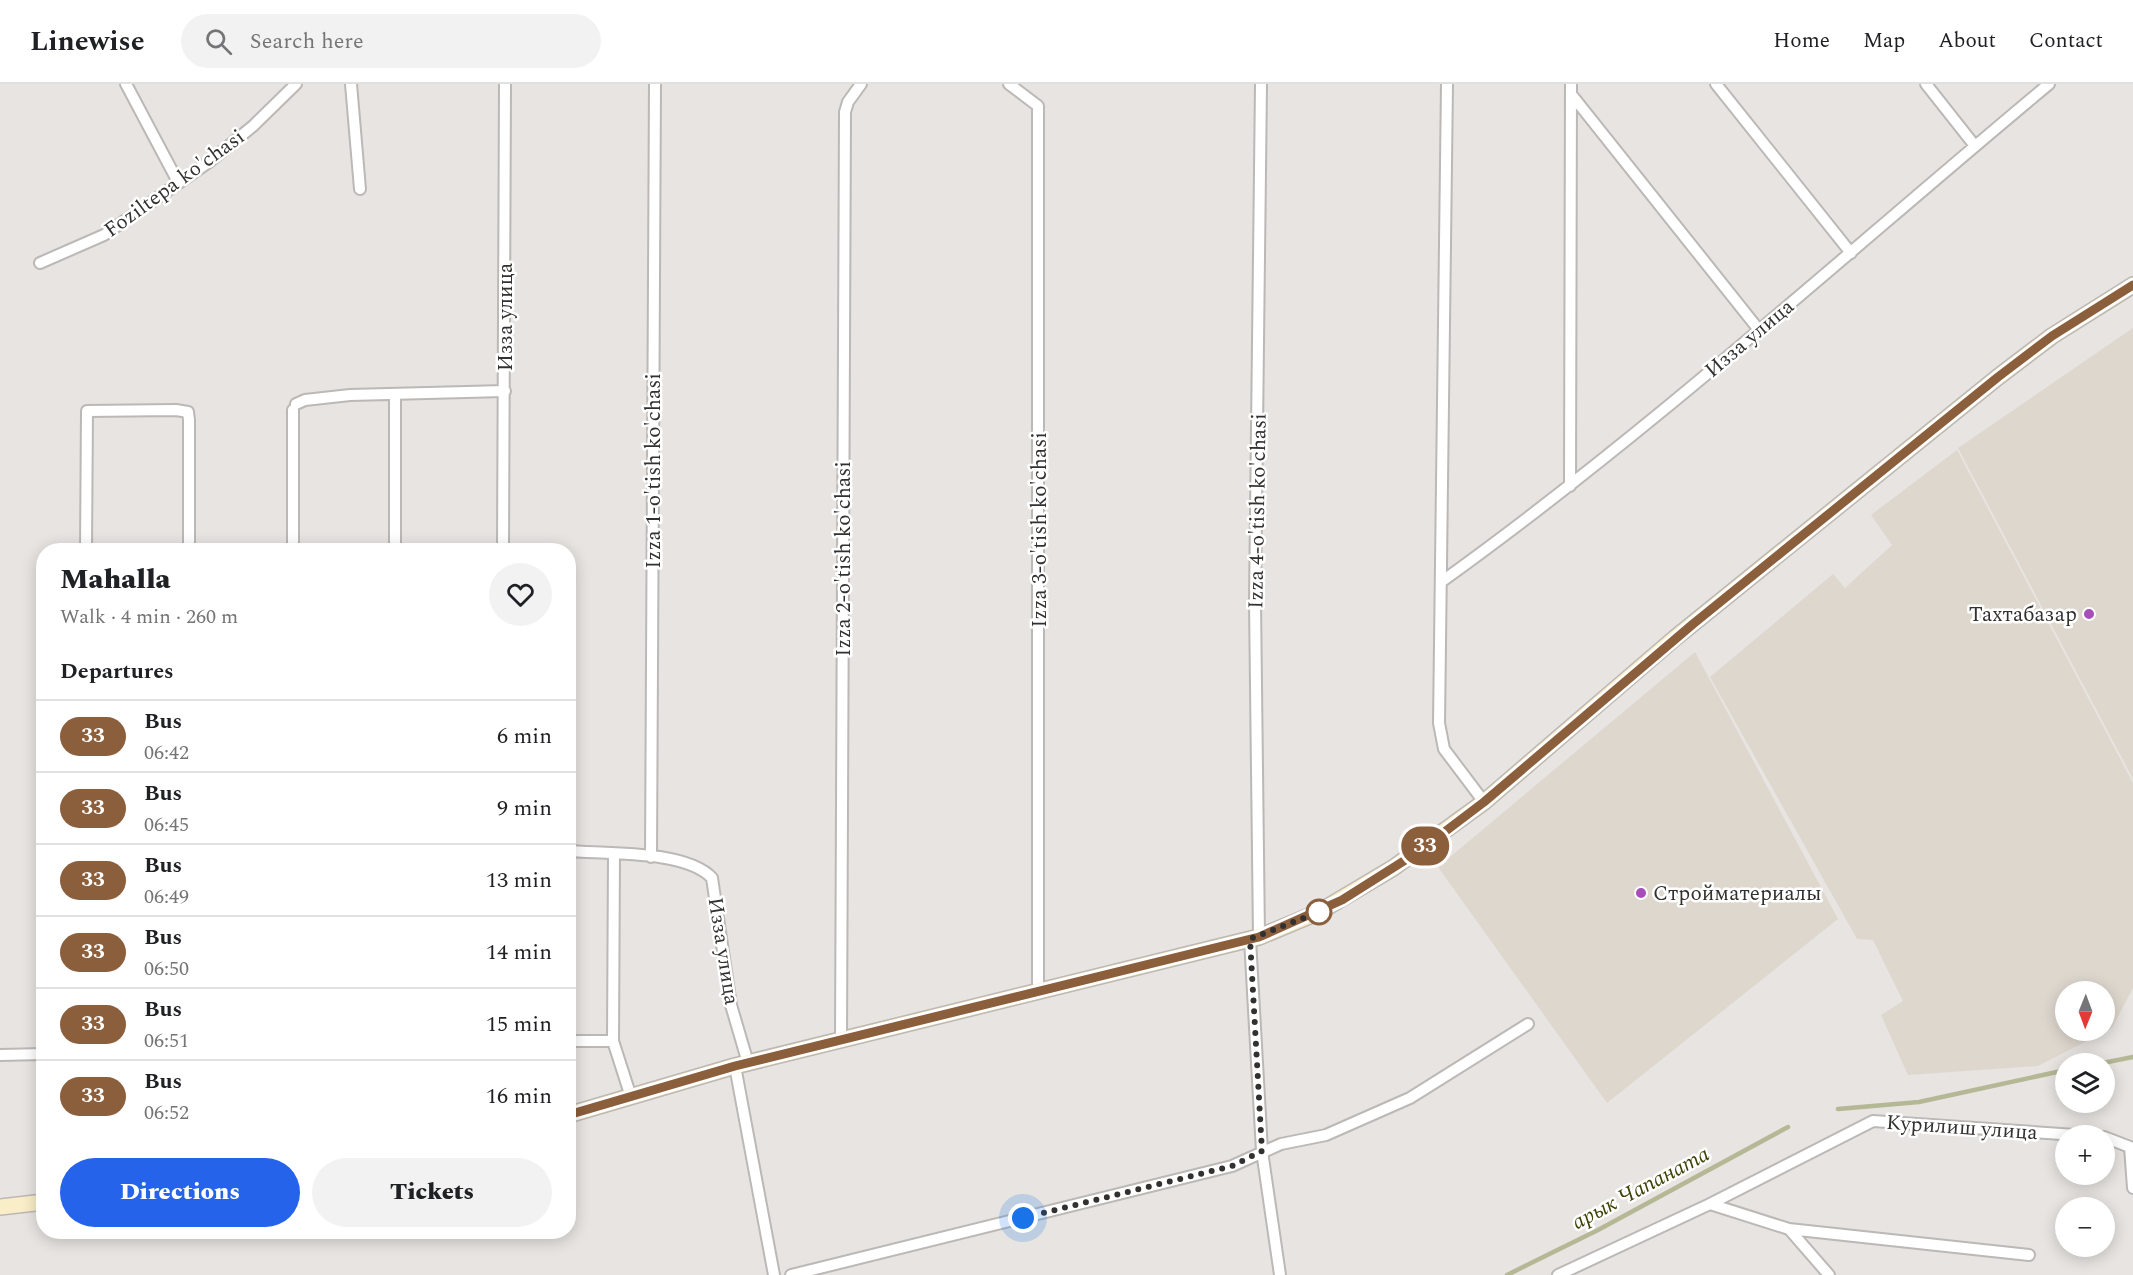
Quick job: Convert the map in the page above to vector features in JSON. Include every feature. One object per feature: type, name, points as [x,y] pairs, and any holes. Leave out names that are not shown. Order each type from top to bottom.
[{"type":"main road","points":[[576,1113],[742,1064],[1254,938],[1319,912],[1368,885],[1484,802],[1693,624],[1998,377],[2052,336],[2133,285]]},
{"type":"main road","points":[[0,1207],[36,1203]]},
{"type":"street","points":[[126,84],[178,182]]},
{"type":"street","name":"Foziltepa ko'chasi","points":[[40,263],[104,235],[253,126],[296,84]]},
{"type":"street","points":[[351,84],[360,189]]},
{"type":"street","name":"Изза улица","points":[[503,543],[505,84]]},
{"type":"street","name":"Izza 1-o'tish ko'chasi","points":[[651,857],[655,84]]},
{"type":"street","name":"Izza 2-o'tish ko'chasi","points":[[841,1039],[845,112],[848,102],[861,84]]},
{"type":"street","name":"Izza 3-o'tish ko'chasi","points":[[1009,84],[1038,106],[1038,990]]},
{"type":"street","name":"Izza 4-o'tish ko'chasi","points":[[1261,84],[1254,938],[1262,1151],[1280,1275]]},
{"type":"street","points":[[1447,84],[1439,723],[1444,749],[1484,802]]},
{"type":"street","points":[[1716,84],[1851,252]]},
{"type":"street","points":[[1926,84],[1975,146]]},
{"type":"street","name":"Изза улица","points":[[1441,582],[1570,486],[1759,330],[2049,84]]},
{"type":"street","points":[[1571,89],[1759,330]]},
{"type":"street","points":[[1570,486],[1571,89]]},
{"type":"street","points":[[292,543],[294,407],[305,400],[350,395],[505,392]]},
{"type":"street","points":[[394,543],[395,395]]},
{"type":"street","points":[[86,543],[87,411],[176,410],[188,412],[189,420],[189,543]]},
{"type":"street","name":"Изза улица","points":[[576,851],[651,857],[698,867],[712,879],[774,1275]]},
{"type":"street","points":[[614,854],[613,1041],[631,1097]]},
{"type":"street","points":[[791,1275],[1232,1166],[1262,1151],[1326,1135],[1410,1098],[1528,1024]]},
{"type":"street","points":[[576,1041],[613,1041]]},
{"type":"street","points":[[0,1055],[36,1054]]},
{"type":"street","name":"Курилиш улица","points":[[1558,1275],[1710,1204],[1873,1120],[2055,1133]]},
{"type":"street","points":[[2115,1141],[2130,1147],[2133,1188]]},
{"type":"street","points":[[1710,1204],[1789,1229],[2029,1255]]},
{"type":"street","points":[[1789,1229],[1829,1275]]},
{"type":"shaded area","name":"Тахтабазар","points":[[2133,328],[2133,779],[1958,448]]},
{"type":"shaded area","points":[[1957,450],[2133,783],[2133,988],[2115,1022],[2115,981],[2055,981],[2055,1041],[2087,1041],[2063,1053],[2055,1053],[2055,1057],[2038,1066],[1908,1075],[1881,1015],[1903,1001],[1873,940],[1857,939],[1710,677],[1833,574],[1845,588],[1892,545],[1871,515]]},
{"type":"shaded area","name":"Стройматериалы","points":[[1695,652],[1838,919],[1607,1103],[1438,867]]},
{"type":"waterway","name":"арык Чапаната","points":[[2115,1061],[2133,1057]]},
{"type":"waterway","name":"арык Чапаната","points":[[1838,1109],[1919,1102],[2055,1072]]},
{"type":"waterway","name":"арык Чапаната","points":[[1507,1275],[1598,1230],[1788,1127]]},
{"type":"bus line","name":"33","points":[[576,1113],[735,1066],[1259,937],[1342,900],[1418,852],[1484,802],[1693,624],[1998,377],[2084,314],[2133,285]]},
{"type":"place","name":"Тахтабазар","points":[[2089,614]]},
{"type":"place","name":"Стройматериалы","points":[[1641,893]]},
{"type":"route","points":[[1023,1218],[1232,1166],[1262,1151],[1250,939],[1319,912]]}]
